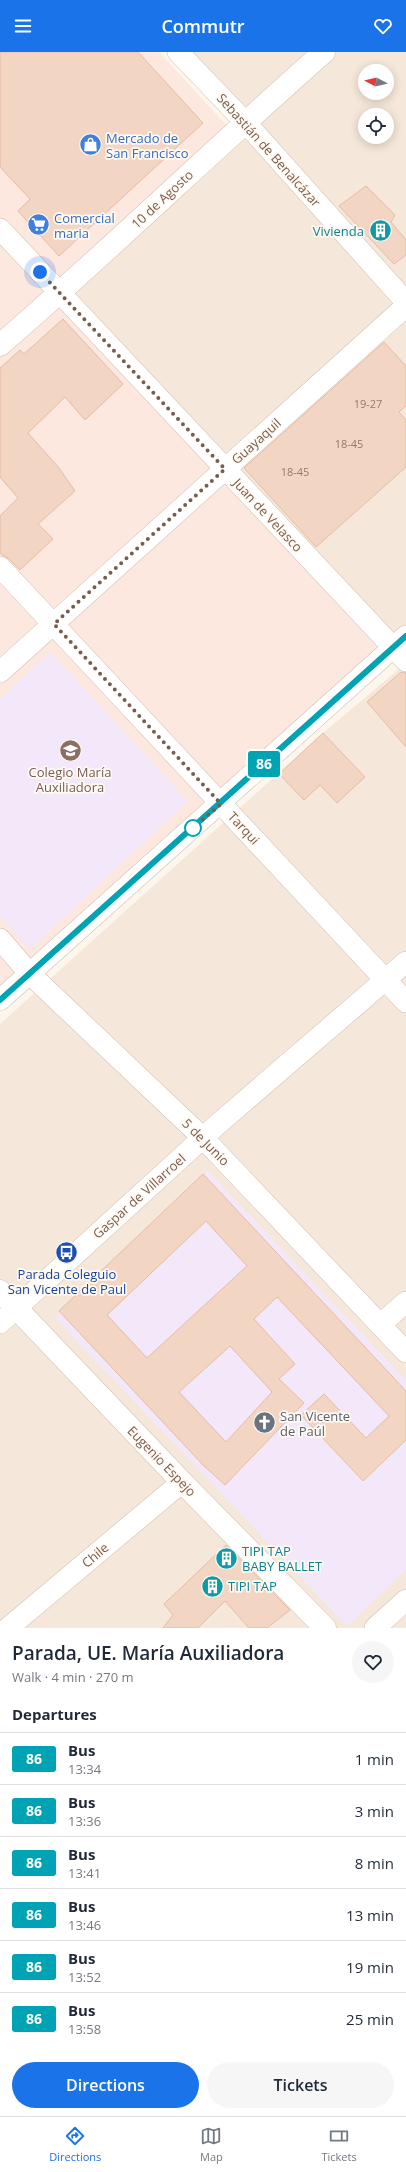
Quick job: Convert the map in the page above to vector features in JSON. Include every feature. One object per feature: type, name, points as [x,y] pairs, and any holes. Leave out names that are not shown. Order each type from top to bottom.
[{"type":"street","name":"Sebastián de Benalcázar","points":[[178,52],[245,122],[406,302]]},
{"type":"street","name":"10 de Agosto","points":[[0,345],[60,293],[245,122],[324,52]]},
{"type":"street","name":"Juan de Velasco","points":[[0,229],[225,469],[402,648]]},
{"type":"street","name":"Guayaquil","points":[[0,672],[406,306]]},
{"type":"street","name":"Tarqui","points":[[0,567],[406,1002]]},
{"type":"street","points":[[0,1000],[221,804],[402,648]]},
{"type":"street","name":"5 de Junio","points":[[0,939],[30,974],[203,1138],[406,1352]]},
{"type":"street","name":"Gaspar de Villarroel","points":[[0,1323],[203,1138],[406,962]]},
{"type":"street","name":"Eugenio Espejo","points":[[0,1292],[182,1482],[325,1628]]},
{"type":"street","points":[[381,1324],[406,1302]]},
{"type":"street","name":"Chile","points":[[8,1628],[182,1482]]},
{"type":"street","points":[[375,1628],[406,1600]]},
{"type":"shaded area","name":"Mercado de San Francisco","points":[[0,52],[159,52],[227,126],[60,283],[0,218]]},
{"type":"shaded area","points":[[193,52],[406,52],[406,649],[74,292],[258,123]]},
{"type":"shaded area","points":[[0,241],[384,653],[0,989]]},
{"type":"shaded area","name":"Colegio María Auxiliadora","points":[[50,652],[188,801],[30,949],[0,917],[0,699]]},
{"type":"shaded area","points":[[406,663],[406,1628],[0,1628],[0,1024],[323,733]]},
{"type":"shaded area","name":"San Vicente de Paúl","points":[[208,1171],[406,1380],[406,1570],[347,1626],[55,1318]]},
{"type":"building","name":"Mercado de San Francisco","points":[[0,52],[138,52],[203,123],[59,256],[18,211],[30,199],[0,167]]},
{"type":"building","name":"Vivienda","points":[[366,186],[395,215],[391,222],[406,240],[406,255],[394,264],[339,206]]},
{"type":"building","points":[[63,319],[123,384],[85,420],[65,397],[28,433],[59,468],[75,491],[38,524],[53,539],[20,570],[9,559],[0,553],[0,516],[18,498],[0,477],[0,368],[20,350],[24,354]]},
{"type":"building","points":[[384,342],[406,366],[406,406],[399,412],[406,420],[406,467],[316,547],[244,468]]},
{"type":"building","points":[[401,672],[406,673],[406,747],[367,702]]},
{"type":"building","points":[[323,733],[365,777],[337,803],[320,785],[304,800],[279,774]]},
{"type":"building","name":"San Vicente de Paúl","points":[[203,1174],[406,1391],[406,1440],[363,1481],[301,1415],[324,1394],[366,1438],[389,1416],[277,1297],[254,1319],[295,1364],[279,1379],[304,1403],[225,1485],[203,1465],[59,1311]],"holes":[[[206,1221],[247,1266],[147,1358],[107,1315]],[[230,1346],[272,1392],[226,1442],[179,1392]]]},
{"type":"building","name":"TIPI TAP","points":[[226,1545],[290,1610],[267,1628],[249,1628],[225,1601],[198,1628],[163,1628],[173,1615],[164,1604]]},
{"type":"bus line","name":"86","points":[[0,1000],[221,804],[406,636]]},
{"type":"place","name":"Mercado de San Francisco","points":[[90,145]]},
{"type":"place","name":"Comercial maria","points":[[39,225]]},
{"type":"place","name":"Vivienda","points":[[380,231]]},
{"type":"place","name":"Colegio María Auxiliadora","points":[[70,750]]},
{"type":"place","name":"Parada Coleguio San Vicente de Paul","points":[[67,1252]]},
{"type":"place","name":"San Vicente de Paúl","points":[[265,1423]]},
{"type":"place","name":"TIPI TAP BABY BALLET","points":[[226,1558]]},
{"type":"place","name":"TIPI TAP","points":[[213,1586]]},
{"type":"route","points":[[40,272],[225,469],[54,624],[221,804],[193,828]]}]
